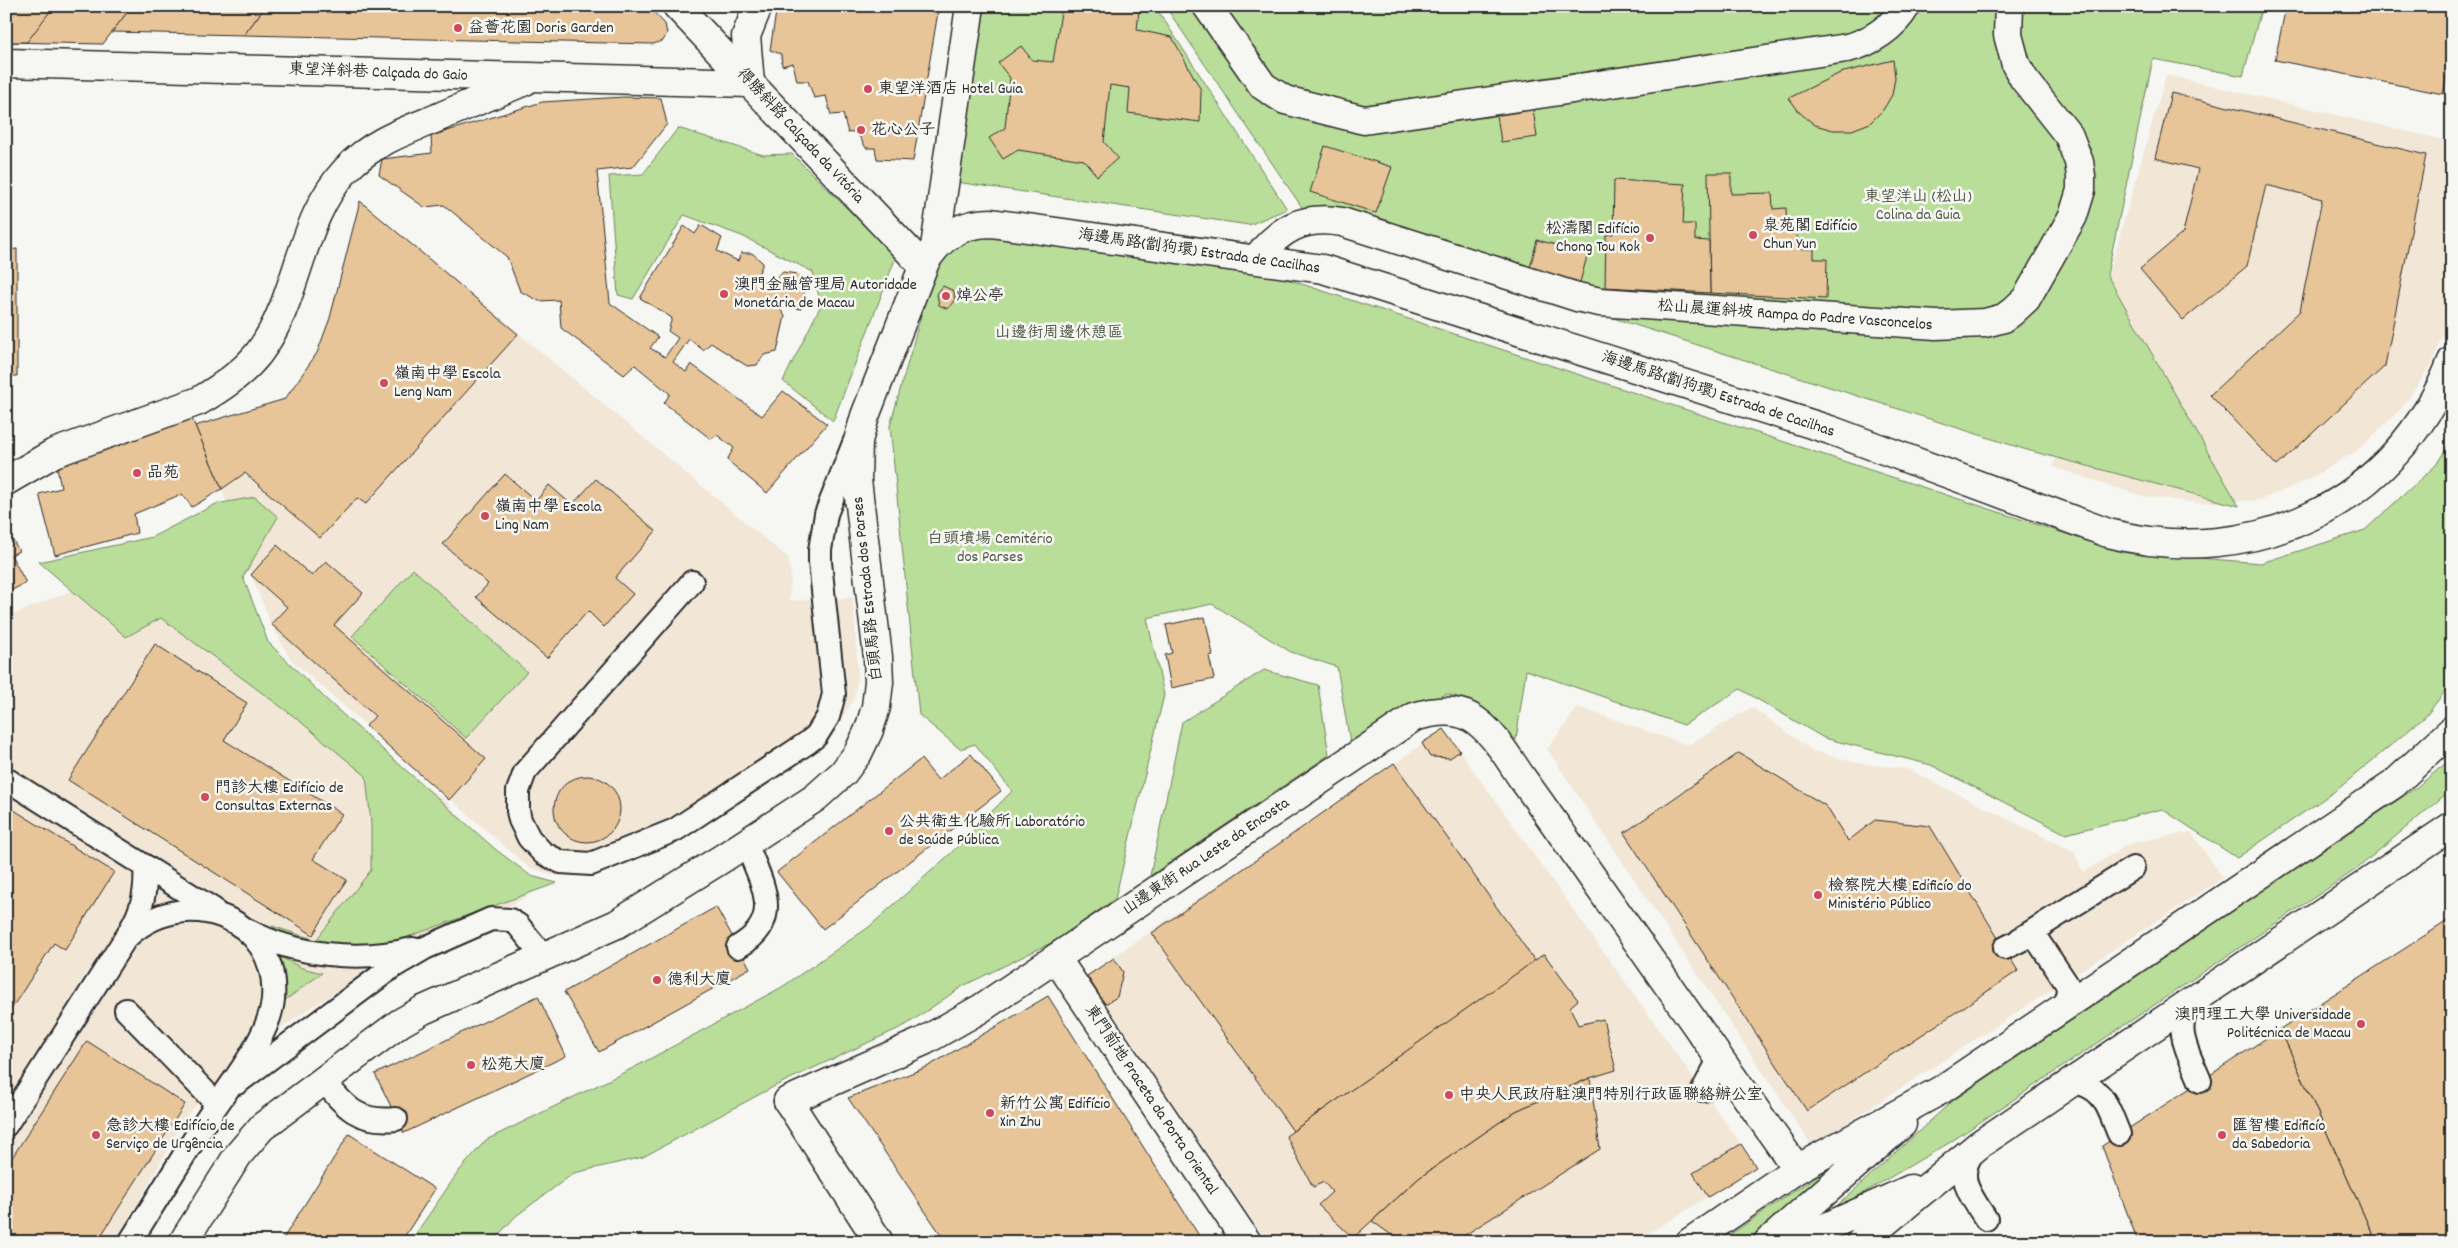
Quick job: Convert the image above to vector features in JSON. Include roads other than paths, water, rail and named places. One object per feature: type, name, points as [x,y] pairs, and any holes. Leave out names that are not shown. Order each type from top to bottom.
[{"type":"street","name":"得勝斜路 Calçada da Vitória","points":[[677,6],[750,83],[929,257]]},
{"type":"street","points":[[750,83],[746,36],[758,6]]},
{"type":"street","name":"白頭馬路 Estrada dos Parses","points":[[183,1242],[246,1145],[271,1119],[324,1079],[411,1016],[616,924],[815,798],[834,782],[858,753],[873,718],[880,669],[856,468],[858,441],[865,416],[929,257],[970,6]]},
{"type":"street","points":[[1207,6],[1263,86],[1285,100],[1364,120],[1847,48],[1864,43],[1878,35],[1892,24],[1906,6]]},
{"type":"street","name":"松山晨運斜坡 Rampa do Padre Vasconcelos","points":[[1256,259],[1271,240],[1292,226],[1304,222],[1329,220],[1342,222],[1576,297],[1600,302],[1936,325],[1994,321],[2012,312],[2026,299],[2073,216],[2081,190],[2080,162],[2069,136],[2024,79],[2016,65],[2008,35],[2009,6]]},
{"type":"street","name":"東望洋斜巷 Calçada do Gaio","points":[[6,63],[750,83]]},
{"type":"street","points":[[6,481],[54,453],[199,400],[221,388],[241,372],[258,353],[271,332],[317,211],[330,188],[347,169],[366,152],[388,138],[533,77]]},
{"type":"street","name":"海邊馬路(劏狗環) Estrada de Cacilhas","points":[[929,257],[947,236],[957,230],[979,223],[991,223],[1323,269],[1830,430],[2108,533],[2154,542],[2201,544],[2247,538],[2292,525],[2334,504],[2372,477],[2405,443],[2431,404],[2452,362]]},
{"type":"street","name":"山邊東街 Rua Leste da Encosta","points":[[879,1242],[788,1101],[924,1041],[980,1009],[1414,716],[1441,711],[1459,713],[1470,717],[1484,727],[1500,747],[1797,1169]]},
{"type":"street","points":[[1768,1242],[1941,1090],[2073,994],[2394,784],[2452,730]]},
{"type":"street","points":[[2375,878],[2452,807]]},
{"type":"street","points":[[1861,1242],[1978,1146],[2452,826]]},
{"type":"street","name":"東門前地 Praceta da Porta Oriental","points":[[1056,958],[1247,1242]]},
{"type":"street","points":[[1690,1242],[1797,1169],[1941,1090]]},
{"type":"street","points":[[1792,1242],[1935,1181]]},
{"type":"lane","points":[[692,582],[525,772],[518,791],[520,820],[529,838],[552,858],[571,864],[591,864],[675,830],[807,743],[823,726],[832,705],[834,683],[820,562],[822,538],[826,514],[865,416]]},
{"type":"lane","points":[[6,779],[254,933],[292,946],[351,956],[410,950],[448,937]]},
{"type":"lane","points":[[738,947],[751,940],[759,931],[765,919],[767,907],[766,895],[746,843]]},
{"type":"lane","points":[[6,1125],[137,920],[142,907],[146,880],[145,866]]},
{"type":"lane","points":[[2012,944],[2044,935],[2133,868]]},
{"type":"lane","points":[[117,950],[135,929],[153,918],[173,911],[200,910],[234,922],[259,946],[271,972],[273,998],[271,1012],[261,1037],[130,1242]]},
{"type":"lane","points":[[216,1106],[391,968],[448,937],[491,919],[501,918],[518,925],[544,957]]},
{"type":"lane","points":[[2044,935],[2073,994]]},
{"type":"lane","points":[[2191,1002],[2184,1012],[2181,1024],[2182,1035],[2200,1081]]},
{"type":"lane","points":[[126,1010],[216,1106]]},
{"type":"lane","points":[[1702,1090],[1720,1058]]},
{"type":"lane","points":[[324,1079],[338,1099],[358,1114],[379,1121],[396,1119]]},
{"type":"lane","points":[[2073,1082],[2086,1084],[2101,1095],[2119,1134]]},
{"type":"lane","points":[[1978,1146],[1965,1167],[1964,1178],[1971,1196],[1986,1218]]},
{"type":"lane","points":[[1935,1181],[1938,1184],[1950,1184],[1961,1188],[1971,1196]]},
{"type":"place","name":"益薈花園 Doris Garden","points":[[458,28]]},
{"type":"place","name":"東望洋酒店 Hotel Guia","points":[[868,89]]},
{"type":"place","name":"花心公子","points":[[861,130]]},
{"type":"place","name":"泉苑閣 Edifício Chun Yun","points":[[1753,235]]},
{"type":"place","name":"松濤閣 Edifício Chong Tou Kok","points":[[1650,238]]},
{"type":"place","name":"澳門金融管理局 Autoridade Monetária de Macau","points":[[724,294]]},
{"type":"place","name":"焯公亭","points":[[946,296]]},
{"type":"place","name":"嶺南中學 Escola Leng Nam","points":[[384,383]]},
{"type":"place","name":"品苑","points":[[137,473]]},
{"type":"place","name":"嶺南中學 Escola Ling Nam","points":[[485,516]]},
{"type":"place","name":"門診大樓 Edifício de Consultas Externas","points":[[205,797]]},
{"type":"place","name":"公共衛生化驗所 Laboratório de Saúde Pública","points":[[889,831]]},
{"type":"place","name":"檢察院大樓 Edificío do Ministério Público","points":[[1818,895]]},
{"type":"place","name":"德利大廈","points":[[657,980]]},
{"type":"place","name":"澳門理工大學 Universidade Politécnica de Macau","points":[[2361,1024]]},
{"type":"place","name":"松苑大廈","points":[[471,1065]]},
{"type":"place","name":"中央人民政府駐澳門特別行政區聯絡辦公室","points":[[1449,1095]]},
{"type":"place","name":"新竹公寓 Edifício Xin Zhu","points":[[990,1113]]},
{"type":"place","name":"急診大樓 Edifício de Serviço de Urgência","points":[[96,1135]]},
{"type":"place","name":"匯智樓 Edificío da Sabedoria","points":[[2222,1135]]},
{"type":"park label","name":"東望洋山 (松山) Colina da Guia","points":[[1918,206]]},
{"type":"park label","name":"山邊街周邊休憩區","points":[[1059,333]]},
{"type":"park label","name":"白頭墳場 Cemitério dos Parses","points":[[990,548]]}]
